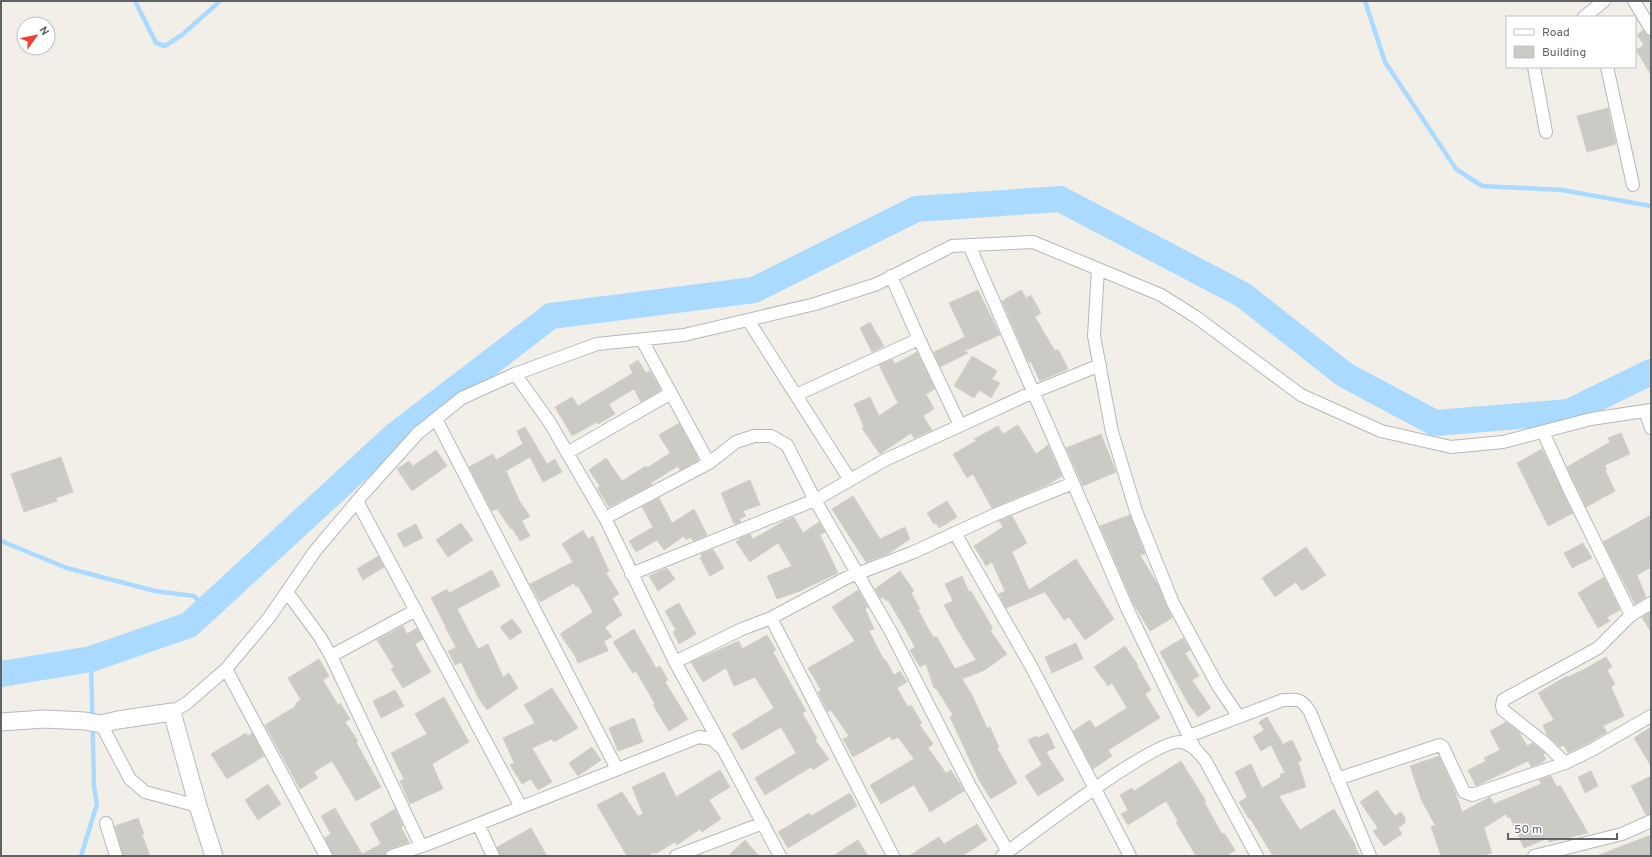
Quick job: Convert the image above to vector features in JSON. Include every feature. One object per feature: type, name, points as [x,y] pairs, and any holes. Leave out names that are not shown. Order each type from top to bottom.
[{"type":"street","points":[[1595,13],[1604,1]]},
{"type":"street","points":[[1634,1],[1651,29]]},
{"type":"street","points":[[1534,68],[1546,132]]},
{"type":"street","points":[[1607,68],[1633,185]]},
{"type":"street","points":[[1,722],[44,719],[95,723],[172,712],[187,703],[226,669],[268,619],[315,551],[357,501],[418,433],[462,398],[515,374],[597,344],[684,335],[815,304],[877,284],[952,246],[1033,242],[1161,295],[1196,317],[1302,396],[1381,431],[1451,447],[1503,442],[1591,419],[1648,410],[1651,428]]},
{"type":"street","points":[[969,245],[1127,608],[1191,741],[1205,760],[1257,856]]},
{"type":"street","points":[[1098,269],[1094,336],[1112,432],[1139,518],[1172,603],[1218,686],[1239,717]]},
{"type":"street","points":[[891,276],[960,425]]},
{"type":"street","points":[[748,320],[850,480]]},
{"type":"street","points":[[796,395],[919,339]]},
{"type":"street","points":[[642,340],[709,463]]},
{"type":"street","points":[[631,574],[815,500],[884,460],[1034,392],[1100,365]]},
{"type":"street","points":[[515,374],[550,423],[605,518],[675,662],[780,856]]},
{"type":"street","points":[[567,453],[671,393]]},
{"type":"street","points":[[436,419],[617,769]]},
{"type":"street","points":[[1543,432],[1569,489],[1632,615]]},
{"type":"street","points":[[605,518],[709,463],[736,442],[754,436],[771,436],[786,445],[815,500],[891,632],[1005,854],[1128,766],[1172,743],[1191,741],[1239,717],[1283,700],[1295,699],[1305,703],[1310,712],[1370,856]]},
{"type":"street","points":[[675,662],[742,629],[771,618],[857,574],[914,552],[994,515],[1072,483]]},
{"type":"street","points":[[357,501],[521,808]]},
{"type":"street","points":[[955,533],[1031,666],[1130,856]]},
{"type":"street","points":[[287,592],[320,637],[331,656],[421,846]]},
{"type":"street","points":[[1566,763],[1546,744],[1503,710],[1503,700],[1598,648],[1632,615],[1651,603]]},
{"type":"street","points":[[331,656],[416,610]]},
{"type":"street","points":[[771,618],[893,856]]},
{"type":"street","points":[[226,669],[326,856]]},
{"type":"street","points":[[172,712],[198,806],[214,856]]},
{"type":"street","points":[[1337,779],[1440,745],[1443,747],[1464,792],[1472,795],[1566,763],[1651,716]]},
{"type":"street","points":[[95,723],[130,779],[137,786],[145,792],[198,806]]},
{"type":"street","points":[[392,856],[521,808],[699,737],[712,739],[723,749]]},
{"type":"street","points":[[1534,856],[1622,834],[1651,820]]},
{"type":"street","points":[[676,856],[763,823]]},
{"type":"street","points":[[106,824],[116,856]]},
{"type":"street","points":[[478,824],[493,856]]},
{"type":"building","points":[[1643,30],[1647,35],[1651,36],[1651,75],[1636,50],[1644,45],[1637,35]]},
{"type":"building","points":[[1608,108],[1616,144],[1587,152],[1577,116]]},
{"type":"building","points":[[978,290],[1000,335],[964,351],[968,353],[940,367],[934,352],[965,337],[949,303]]},
{"type":"building","points":[[1021,290],[1026,298],[1031,295],[1041,313],[1035,317],[1055,351],[1058,349],[1068,369],[1040,381],[1031,362],[1030,363],[1027,359],[1002,301]]},
{"type":"building","points":[[870,322],[884,346],[872,352],[860,328]]},
{"type":"building","points":[[917,352],[935,389],[926,394],[934,409],[923,416],[932,430],[914,438],[911,433],[880,454],[862,428],[864,427],[854,404],[870,397],[879,416],[898,403],[879,365],[892,359],[895,364]]},
{"type":"building","points":[[972,356],[997,371],[992,379],[1000,383],[991,398],[979,390],[974,398],[954,386]]},
{"type":"building","points":[[638,360],[646,373],[650,371],[661,390],[641,402],[634,389],[609,404],[615,414],[572,436],[555,407],[572,397],[578,406],[633,373],[629,366]]},
{"type":"building","points":[[679,423],[699,460],[680,470],[678,466],[651,483],[652,485],[609,507],[597,488],[600,486],[589,470],[606,458],[622,481],[646,466],[647,468],[670,453],[659,435]]},
{"type":"building","points":[[1018,425],[1036,454],[1048,445],[1062,476],[1049,484],[992,508],[973,474],[967,478],[953,454],[976,441],[974,439],[998,426],[1003,434]]},
{"type":"building","points":[[525,427],[547,464],[555,459],[562,472],[543,482],[530,457],[506,471],[520,502],[530,516],[522,521],[530,536],[520,541],[497,509],[492,511],[469,467],[493,454],[496,460],[523,444],[517,431]]},
{"type":"building","points":[[1621,433],[1630,454],[1605,465],[1607,469],[1605,470],[1615,491],[1586,507],[1567,467],[1610,442],[1608,438]]},
{"type":"building","points":[[1101,434],[1116,472],[1083,486],[1066,448]]},
{"type":"building","points":[[1542,449],[1573,513],[1548,526],[1517,463]]},
{"type":"building","points":[[436,450],[447,466],[412,491],[397,469],[409,461],[413,466]]},
{"type":"building","points":[[61,457],[73,492],[56,498],[57,501],[24,512],[11,474]]},
{"type":"building","points":[[750,480],[760,505],[743,511],[746,516],[739,519],[741,522],[734,524],[721,493]]},
{"type":"building","points":[[853,496],[880,539],[905,527],[910,539],[888,554],[866,562],[832,509]]},
{"type":"building","points":[[659,498],[672,523],[694,509],[707,535],[693,541],[691,537],[686,540],[684,536],[664,550],[657,540],[636,552],[629,541],[653,527],[642,507]]},
{"type":"building","points":[[947,501],[957,517],[939,528],[936,523],[934,524],[927,513]]},
{"type":"building","points":[[1130,515],[1145,554],[1140,555],[1158,585],[1172,618],[1150,631],[1133,603],[1100,526]]},
{"type":"building","points":[[1651,515],[1651,567],[1637,575],[1646,597],[1635,604],[1603,542]]},
{"type":"building","points":[[1012,516],[1027,543],[1012,552],[1029,590],[1076,559],[1114,619],[1085,640],[1069,617],[1064,620],[1045,592],[1006,608],[999,594],[1005,591],[992,562],[986,566],[974,546],[1003,527],[999,521]]},
{"type":"building","points":[[794,517],[803,533],[819,522],[825,532],[820,535],[838,573],[800,591],[777,599],[767,576],[792,566],[778,543],[750,562],[736,542],[740,538],[750,534],[753,539],[784,521]]},
{"type":"building","points":[[461,523],[473,540],[448,557],[436,540]]},
{"type":"building","points":[[416,524],[423,538],[404,547],[397,534]]},
{"type":"building","points":[[583,530],[588,539],[593,536],[609,571],[606,573],[619,594],[612,598],[622,615],[605,627],[612,637],[604,641],[608,651],[578,663],[560,634],[593,612],[578,586],[576,587],[574,583],[540,602],[530,584],[573,562],[562,544]]},
{"type":"building","points":[[1583,543],[1592,558],[1572,568],[1564,553]]},
{"type":"building","points":[[1306,547],[1326,575],[1302,591],[1296,582],[1275,597],[1262,578]]},
{"type":"building","points":[[713,549],[724,568],[710,576],[700,558],[702,557],[701,554]]},
{"type":"building","points":[[378,556],[384,567],[363,580],[357,569]]},
{"type":"building","points":[[667,568],[675,579],[658,591],[649,576]]},
{"type":"building","points":[[492,570],[500,586],[457,609],[478,649],[488,644],[503,677],[509,673],[518,688],[487,710],[479,699],[461,662],[455,665],[448,651],[456,647],[431,598],[447,589],[449,593]]},
{"type":"building","points":[[900,571],[914,591],[911,593],[920,609],[918,610],[933,637],[937,637],[955,669],[976,660],[944,605],[953,601],[945,584],[962,576],[969,592],[971,591],[992,627],[991,632],[1007,654],[985,670],[962,679],[972,695],[987,728],[990,727],[999,747],[997,748],[1017,783],[991,799],[980,782],[950,717],[953,715],[936,688],[934,688],[926,664],[920,667],[910,650],[915,647],[904,627],[888,600],[886,601],[883,597],[881,599],[875,589]]},
{"type":"building","points":[[1604,577],[1620,610],[1607,617],[1610,621],[1598,628],[1578,593]]},
{"type":"building","points":[[858,590],[868,607],[865,609],[874,629],[869,631],[884,660],[885,659],[894,675],[900,671],[907,682],[897,688],[908,707],[911,705],[922,723],[919,724],[933,744],[928,748],[946,773],[951,770],[964,791],[930,812],[914,785],[881,804],[870,785],[914,759],[898,737],[892,740],[890,736],[853,757],[843,739],[849,736],[831,710],[828,712],[818,692],[821,690],[808,668],[855,641],[832,607]]},
{"type":"building","points":[[679,603],[696,634],[679,644],[673,632],[676,630],[665,611]]},
{"type":"building","points":[[1651,612],[1651,632],[1642,617]]},
{"type":"building","points":[[512,619],[522,632],[510,640],[500,627]]},
{"type":"building","points":[[403,626],[407,634],[417,628],[423,639],[415,644],[431,672],[403,688],[391,669],[394,667],[377,640]]},
{"type":"building","points":[[634,629],[656,668],[660,666],[668,680],[665,682],[688,719],[669,731],[653,705],[655,704],[636,671],[633,673],[613,642]]},
{"type":"building","points":[[767,635],[776,650],[773,652],[806,711],[802,713],[817,738],[815,740],[829,759],[813,770],[811,767],[765,795],[755,778],[796,753],[781,727],[742,750],[732,734],[774,708],[755,677],[734,686],[726,668],[703,682],[691,662],[739,641],[742,649]]},
{"type":"building","points":[[1183,638],[1190,650],[1185,653],[1199,676],[1192,680],[1211,708],[1198,717],[1188,703],[1160,652]]},
{"type":"building","points":[[1076,643],[1083,659],[1052,673],[1045,657]]},
{"type":"building","points":[[1125,646],[1138,665],[1137,666],[1151,690],[1145,694],[1160,718],[1108,750],[1112,756],[1093,769],[1073,731],[1090,720],[1095,728],[1127,708],[1112,683],[1108,686],[1094,667]]},
{"type":"building","points":[[1606,657],[1612,667],[1607,670],[1615,684],[1611,687],[1624,716],[1603,726],[1607,732],[1568,753],[1564,745],[1560,747],[1547,735],[1543,725],[1554,720],[1538,693],[1567,676],[1568,677],[1583,670]]},
{"type":"building","points":[[319,659],[329,676],[323,680],[338,705],[340,703],[350,719],[345,722],[358,741],[356,742],[381,787],[356,801],[332,761],[314,772],[318,778],[300,789],[265,725],[296,706],[295,704],[301,700],[288,678]]},
{"type":"building","points":[[552,688],[578,728],[554,742],[552,739],[532,748],[552,782],[538,790],[531,779],[522,784],[510,765],[514,763],[503,738],[535,723],[524,705]]},
{"type":"building","points":[[395,690],[404,706],[381,718],[373,701]]},
{"type":"building","points":[[444,697],[469,742],[432,764],[443,789],[410,804],[400,781],[404,779],[391,753],[427,734],[415,714]]},
{"type":"building","points":[[1267,717],[1283,744],[1292,740],[1302,760],[1298,762],[1306,787],[1279,796],[1300,830],[1334,809],[1356,846],[1355,847],[1360,856],[1273,856],[1239,802],[1247,797],[1235,772],[1251,764],[1262,788],[1281,777],[1280,774],[1285,773],[1271,745],[1261,751],[1253,737],[1264,730],[1259,722]]},
{"type":"building","points":[[634,718],[643,742],[618,751],[609,728]]},
{"type":"building","points":[[1506,722],[1519,732],[1527,746],[1533,743],[1545,753],[1543,754],[1546,759],[1543,762],[1531,767],[1528,761],[1476,786],[1468,770],[1486,761],[1484,758],[1500,750],[1490,731]]},
{"type":"building","points":[[1651,727],[1651,766],[1634,738]]},
{"type":"building","points":[[246,733],[248,736],[252,733],[264,756],[227,779],[211,754]]},
{"type":"building","points":[[1048,733],[1055,748],[1046,752],[1064,780],[1038,796],[1025,776],[1042,765],[1028,740],[1036,736],[1038,738]]},
{"type":"building","points":[[592,747],[601,760],[578,776],[569,763]]},
{"type":"building","points":[[1439,756],[1454,789],[1462,812],[1490,797],[1494,804],[1541,784],[1539,780],[1551,776],[1557,787],[1560,785],[1588,833],[1549,842],[1548,838],[1524,848],[1510,817],[1508,818],[1506,814],[1484,828],[1492,853],[1482,856],[1441,856],[1431,827],[1435,825],[1421,799],[1410,766]]},
{"type":"building","points":[[1181,761],[1206,801],[1204,802],[1222,834],[1224,833],[1235,850],[1227,856],[1196,856],[1176,822],[1178,821],[1166,801],[1128,825],[1121,814],[1128,810],[1120,795],[1132,788],[1134,791]]},
{"type":"building","points":[[720,770],[730,787],[709,800],[721,819],[702,832],[700,829],[677,845],[675,842],[655,854],[654,852],[647,856],[627,856],[597,805],[622,792],[638,816],[643,814],[632,787],[664,772],[676,797]]},
{"type":"building","points":[[1591,771],[1598,786],[1585,793],[1578,777]]},
{"type":"building","points":[[1651,776],[1651,814],[1646,815],[1631,786]]},
{"type":"building","points":[[268,784],[281,804],[258,820],[245,800]]},
{"type":"building","points":[[1377,790],[1395,816],[1401,812],[1405,818],[1405,823],[1398,828],[1402,834],[1384,846],[1373,831],[1378,828],[1360,802]]},
{"type":"building","points":[[850,793],[857,806],[788,848],[778,832],[809,813],[811,816]]},
{"type":"building","points":[[335,808],[362,854],[381,844],[370,824],[395,809],[403,826],[401,827],[409,842],[389,849],[386,851],[385,856],[333,856],[325,838],[331,834],[321,816]]},
{"type":"building","points":[[138,818],[144,834],[142,835],[150,856],[123,856],[115,826]]},
{"type":"building","points":[[977,824],[987,840],[962,856],[909,856],[939,837],[944,844]]},
{"type":"building","points":[[531,828],[547,856],[500,856],[497,847]]},
{"type":"building","points":[[1651,835],[1651,856],[1599,855]]},
{"type":"building","points":[[745,840],[759,856],[728,856]]},
{"type":"building","points":[[858,840],[868,856],[833,856]]},
{"type":"waterway","points":[[135,1],[156,43],[165,46],[182,35],[220,1]]},
{"type":"waterway","points":[[1365,1],[1385,62],[1456,169],[1482,186],[1562,190],[1651,206]]},
{"type":"waterway","points":[[1,674],[91,659],[189,625],[395,435],[551,316],[754,290],[916,209],[1060,199],[1243,295],[1345,375],[1435,423],[1569,412],[1651,372]]},
{"type":"waterway","points":[[1,541],[67,568],[155,591],[194,596],[206,609]]},
{"type":"waterway","points":[[81,856],[97,804],[94,787],[91,659]]}]
